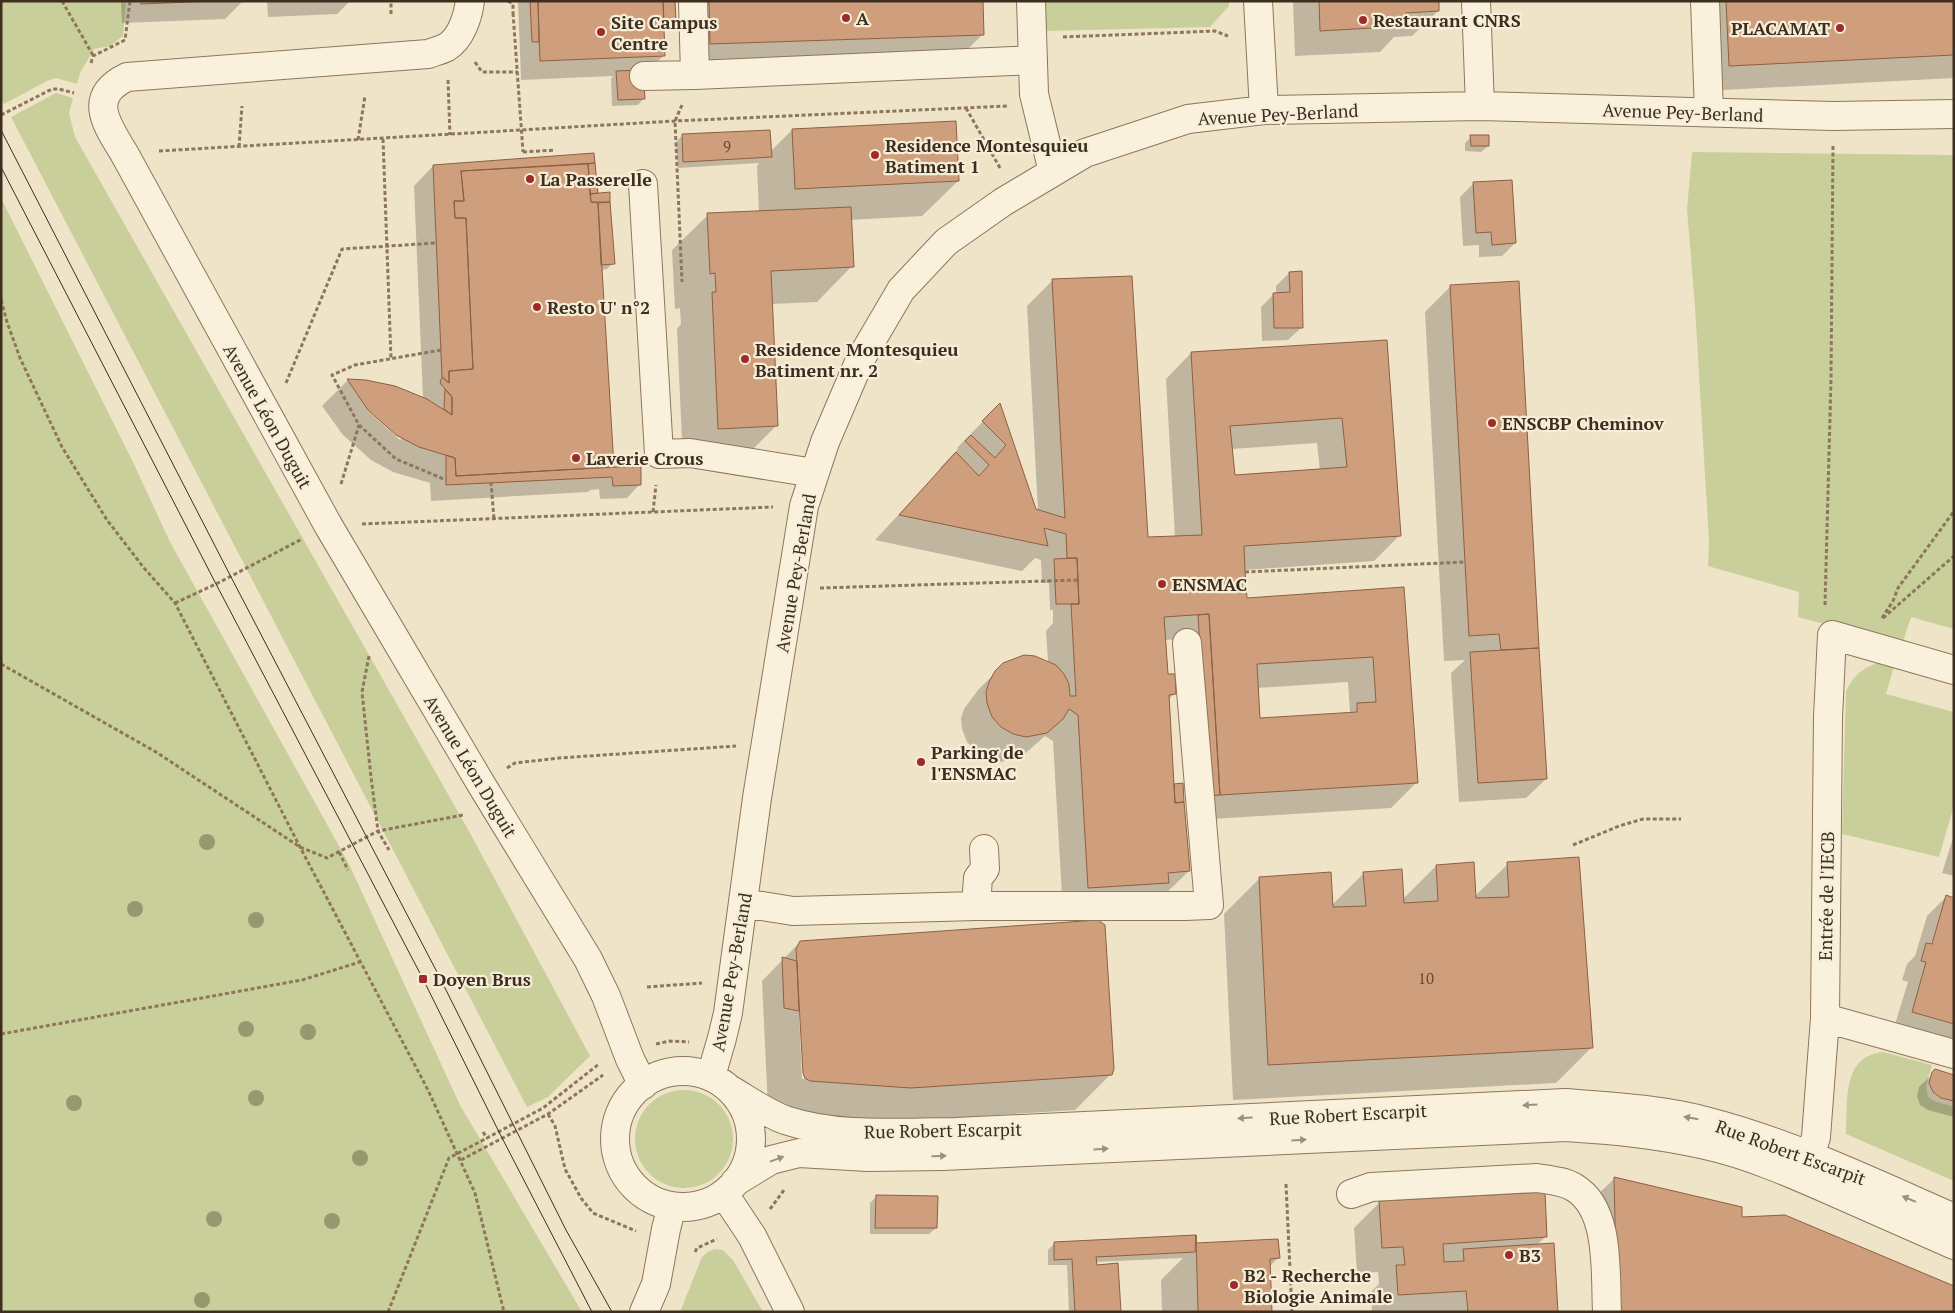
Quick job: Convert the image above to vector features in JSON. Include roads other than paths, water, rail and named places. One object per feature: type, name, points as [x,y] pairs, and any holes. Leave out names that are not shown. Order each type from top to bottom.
[{"type":"street","name":"Avenue Léon Duguit","points":[[470,1],[469,15],[458,35],[448,46],[428,54],[127,77],[109,92],[102,110],[106,124],[124,153],[328,525],[481,784],[588,959],[606,996],[630,1059],[643,1085]]},
{"type":"street","points":[[692,1],[695,75]]},
{"type":"street","points":[[1031,1],[1034,94],[1053,172]]},
{"type":"street","points":[[1258,1],[1264,110]]},
{"type":"street","points":[[1476,1],[1480,106]]},
{"type":"street","points":[[1705,1],[1709,112]]},
{"type":"street","points":[[644,76],[695,75],[1032,49]]},
{"type":"street","name":"Avenue Pey-Berland","points":[[721,1083],[722,1038],[804,506],[814,473],[860,360],[901,290],[946,242],[1016,194],[1085,153],[1188,119],[1264,110],[1480,106],[1833,116],[1954,114]]},
{"type":"street","points":[[643,184],[659,454],[690,453],[814,473]]},
{"type":"street","name":"Entrée de l'IECB","points":[[1810,1156],[1816,1137],[1825,1018],[1828,717],[1832,635],[1954,670]]},
{"type":"street","points":[[743,903],[793,911],[976,906],[1209,905],[1187,643]]},
{"type":"street","points":[[976,906],[978,878],[984,869],[984,849]]},
{"type":"street","points":[[1825,1018],[1954,1054]]},
{"type":"street","points":[[687,1071],[721,1083],[743,1105],[750,1124],[751,1143],[747,1163],[729,1188],[708,1202],[691,1207],[672,1206],[650,1199],[633,1185],[620,1165],[615,1142],[618,1120],[628,1098],[643,1085],[665,1073],[687,1071]]},
{"type":"street","name":"Rue Robert Escarpit","points":[[721,1083],[783,1119],[813,1126],[867,1132],[956,1132],[1565,1103],[1656,1112],[1708,1122],[1810,1156],[1954,1218]]},
{"type":"street","name":"Rue Robert Escarpit","points":[[729,1188],[771,1160],[799,1154],[868,1157],[943,1156],[1582,1128],[1652,1135],[1704,1145],[1740,1155],[1777,1167],[1954,1245]]},
{"type":"street","points":[[1352,1194],[1371,1186],[1537,1178],[1558,1182],[1574,1188],[1585,1197],[1596,1214],[1603,1237],[1607,1312]]},
{"type":"street","points":[[729,1188],[790,1312]]},
{"type":"street","points":[[644,1312],[656,1284],[672,1206]]},
{"type":"tram line","points":[[1,130],[438,974],[566,1230],[612,1312]]},
{"type":"tram line","points":[[1,167],[216,584],[423,979],[592,1312]]},
{"type":"place","name":"A","points":[[846,18]]},
{"type":"place","name":"Restaurant CNRS","points":[[1363,20]]},
{"type":"place","name":"PLACAMAT","points":[[1840,28]]},
{"type":"place","name":"Site Campus Centre","points":[[601,32]]},
{"type":"place","name":"Residence Montesquieu Batiment 1","points":[[875,155]]},
{"type":"place","name":"La Passerelle","points":[[530,179]]},
{"type":"place","name":"Resto U' n°2","points":[[537,307]]},
{"type":"place","name":"Residence Montesquieu Batiment nr. 2","points":[[745,359]]},
{"type":"place","name":"ENSCBP Cheminov","points":[[1492,423]]},
{"type":"place","name":"Laverie Crous","points":[[576,458]]},
{"type":"place","name":"ENSMAC","points":[[1162,584]]},
{"type":"place","name":"Parking de l'ENSMAC","points":[[921,762]]},
{"type":"place","name":"Doyen Brus","points":[[423,979]]},
{"type":"place","name":"B3","points":[[1509,1255]]},
{"type":"place","name":"B2 - Recherche Biologie Animale","points":[[1234,1285]]}]
